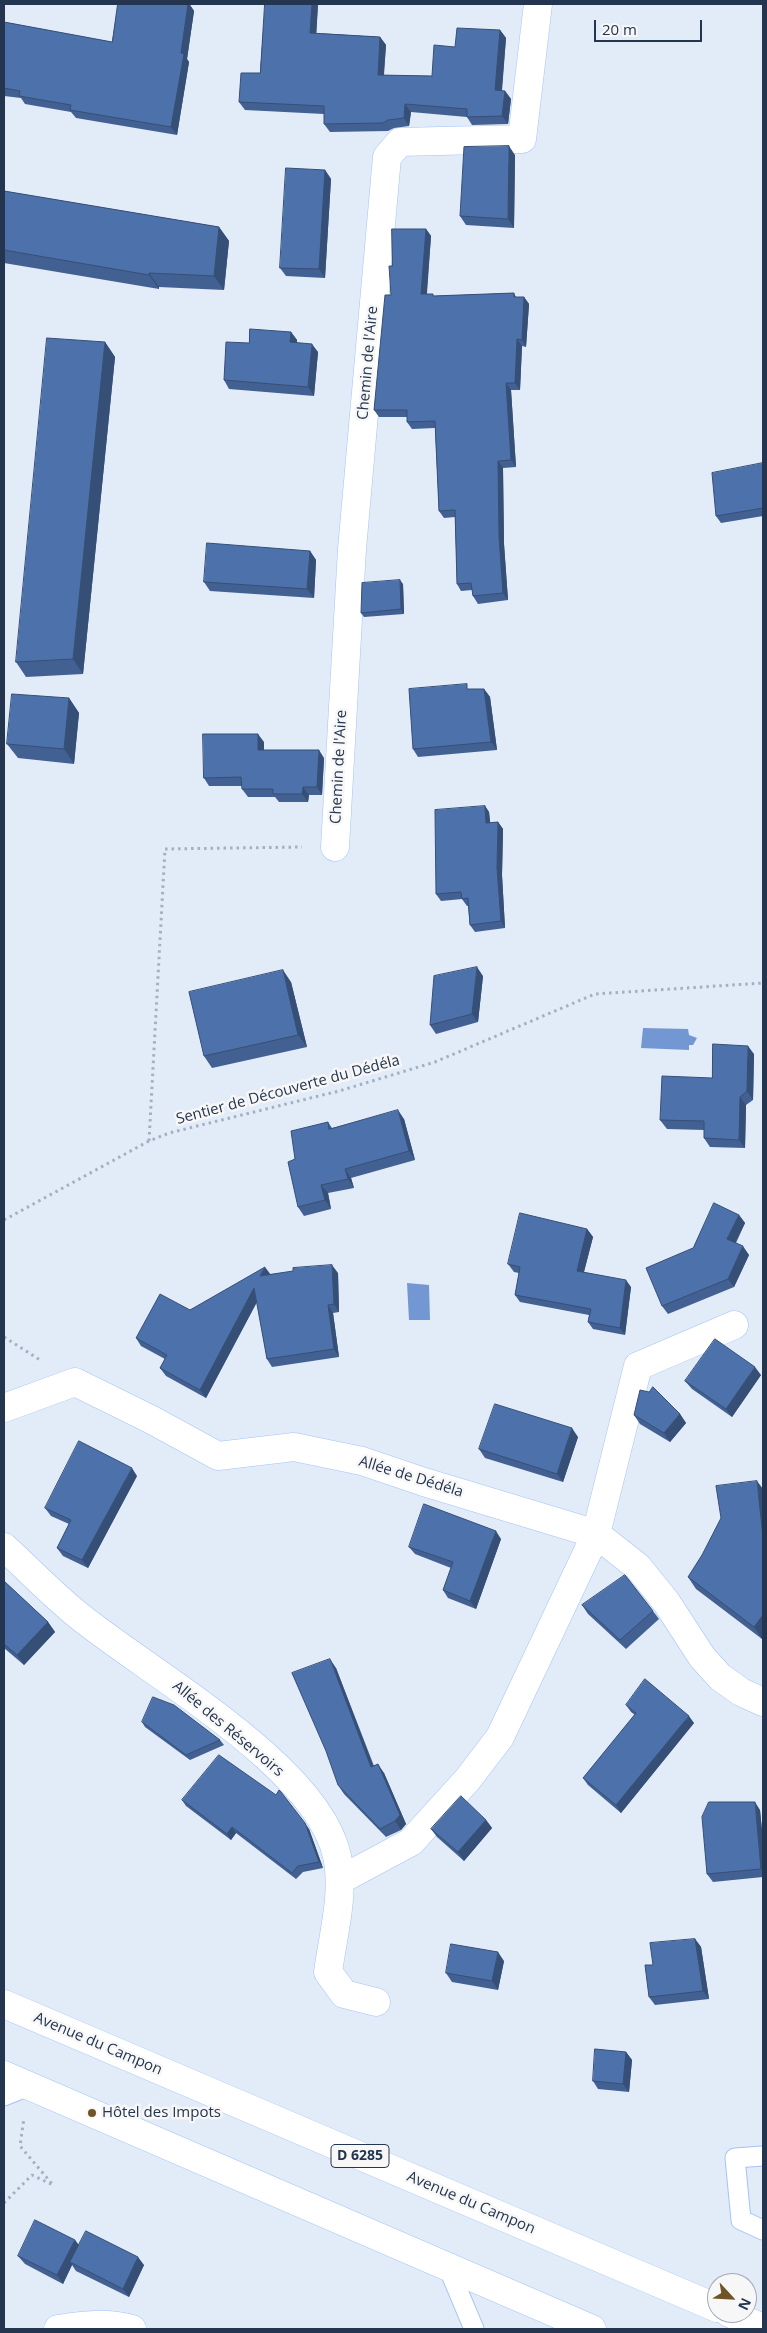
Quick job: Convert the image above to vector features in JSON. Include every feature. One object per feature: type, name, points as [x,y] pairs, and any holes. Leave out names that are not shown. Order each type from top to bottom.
[{"type":"street","name":"Chemin de l'Aire","points":[[335,847],[352,549],[388,157],[400,142],[522,139],[538,4]]},
{"type":"street","points":[[340,1880],[411,1842],[468,1779],[500,1737],[596,1534],[638,1366],[734,1325]]},
{"type":"street","name":"Allée de Dédéla","points":[[4,1408],[75,1382],[152,1420],[218,1456],[294,1447],[362,1461],[424,1482],[596,1534],[638,1567],[667,1603],[702,1657],[720,1677],[741,1692],[763,1702]]},
{"type":"street","name":"Allée des Réservoirs","points":[[4,1547],[73,1611],[182,1689],[276,1766],[312,1805],[329,1831],[337,1855],[340,1880],[328,1972],[344,1994],[376,2002]]},
{"type":"street","name":"Avenue du Campon","points":[[4,2004],[707,2304]]},
{"type":"street","points":[[4,2075],[592,2329]]},
{"type":"street","points":[[58,2329],[85,2325],[117,2325],[132,2329]]},
{"type":"lane","points":[[4,2096],[29,2086]]},
{"type":"lane","points":[[763,2156],[735,2158],[741,2220],[763,2230]]},
{"type":"lane","points":[[448,2267],[474,2329]]},
{"type":"path","points":[[149,1141],[165,849],[335,847]]},
{"type":"path","name":"Sentier de Découverte du Dédéla","points":[[4,1220],[149,1141],[169,1133],[339,1092],[435,1062],[595,994],[763,983]]},
{"type":"path","points":[[4,2203],[32,2175],[52,2185],[20,2146],[29,2086]]},
{"type":"water","points":[[643,1028],[688,1029],[689,1035],[697,1038],[693,1045],[689,1045],[689,1050],[641,1048]]},
{"type":"water","points":[[407,1283],[429,1285],[430,1320],[409,1320]]},
{"type":"building","points":[[118,4],[188,4],[181,53],[184,54],[171,127],[70,110],[71,105],[19,96],[20,91],[4,88],[4,22],[112,42]]},
{"type":"building","points":[[265,4],[312,4],[310,33],[380,37],[378,75],[432,76],[434,45],[455,47],[457,28],[500,30],[495,90],[505,91],[502,116],[467,117],[467,109],[405,104],[404,118],[388,120],[383,123],[324,124],[324,106],[239,102],[241,73],[260,73]]},
{"type":"building","points":[[509,146],[508,219],[460,216],[464,147]]},
{"type":"building","points":[[286,168],[325,170],[319,269],[280,268]]},
{"type":"building","points":[[4,191],[219,227],[214,276],[149,273],[149,275],[4,250]]},
{"type":"building","points":[[392,229],[426,229],[421,294],[433,294],[433,296],[514,293],[514,297],[524,297],[522,340],[517,339],[515,383],[506,383],[511,460],[498,461],[499,537],[503,593],[473,596],[471,583],[457,584],[455,510],[439,511],[435,421],[407,422],[407,410],[374,410],[385,295],[391,295],[389,266],[392,266]]},
{"type":"building","points":[[250,329],[291,332],[290,342],[312,344],[308,387],[224,380],[226,342],[249,343]]},
{"type":"building","points":[[47,338],[105,342],[73,659],[16,662]]},
{"type":"building","points":[[763,463],[763,508],[716,516],[712,473]]},
{"type":"building","points":[[207,543],[310,551],[307,589],[204,582]]},
{"type":"building","points":[[400,580],[401,609],[361,613],[362,583]]},
{"type":"building","points":[[467,684],[467,689],[484,689],[491,742],[413,749],[409,689]]},
{"type":"building","points":[[12,694],[69,698],[64,749],[7,744]]},
{"type":"building","points":[[203,734],[258,734],[258,750],[319,750],[317,787],[303,787],[302,794],[273,794],[273,789],[242,789],[241,777],[204,778]]},
{"type":"building","points":[[485,806],[486,823],[498,822],[497,868],[501,921],[470,925],[468,898],[462,899],[461,892],[436,894],[435,810]]},
{"type":"building","points":[[477,967],[472,1014],[430,1025],[434,976]]},
{"type":"building","points":[[283,970],[298,1035],[204,1056],[189,992]]},
{"type":"building","points":[[713,1044],[748,1046],[747,1091],[740,1097],[739,1140],[704,1138],[704,1121],[660,1120],[662,1076],[712,1078]]},
{"type":"building","points":[[398,1110],[409,1151],[345,1169],[348,1179],[321,1185],[325,1200],[298,1207],[288,1162],[295,1159],[291,1131],[328,1122],[329,1129]]},
{"type":"building","points":[[714,1203],[739,1215],[727,1239],[743,1246],[728,1279],[662,1306],[646,1268],[693,1248]]},
{"type":"building","points":[[520,1213],[587,1229],[577,1271],[626,1280],[620,1328],[588,1322],[591,1309],[515,1295],[520,1267],[508,1264]]},
{"type":"building","points":[[332,1265],[334,1304],[328,1305],[334,1349],[267,1359],[254,1288],[200,1390],[160,1368],[167,1355],[136,1338],[160,1294],[190,1310],[265,1267],[260,1276],[293,1271],[293,1268]]},
{"type":"building","points":[[715,1339],[755,1367],[726,1409],[685,1381]]},
{"type":"building","points":[[653,1387],[680,1414],[664,1433],[634,1415],[640,1390],[649,1392]]},
{"type":"building","points":[[495,1404],[572,1428],[557,1474],[479,1449]]},
{"type":"building","points":[[79,1441],[132,1468],[82,1560],[57,1548],[71,1520],[45,1508]]},
{"type":"building","points":[[757,1481],[763,1537],[763,1615],[754,1627],[688,1577],[721,1518],[716,1486]]},
{"type":"building","points":[[424,1504],[496,1531],[470,1601],[443,1590],[453,1562],[409,1547]]},
{"type":"building","points":[[625,1575],[653,1611],[620,1640],[582,1605]]},
{"type":"building","points":[[4,1581],[48,1622],[17,1655],[4,1644]]},
{"type":"building","points":[[330,1659],[371,1767],[378,1764],[400,1815],[395,1821],[380,1829],[338,1785],[326,1751],[292,1673]]},
{"type":"building","points":[[645,1679],[689,1716],[616,1805],[583,1778],[636,1713],[626,1705]]},
{"type":"building","points":[[153,1697],[174,1705],[220,1740],[186,1755],[142,1722]]},
{"type":"building","points":[[219,1755],[276,1795],[279,1790],[281,1792],[305,1823],[319,1862],[298,1866],[292,1873],[232,1827],[227,1834],[182,1800]]},
{"type":"building","points":[[461,1796],[486,1820],[458,1852],[431,1829]]},
{"type":"building","points":[[709,1802],[755,1802],[761,1869],[707,1874],[702,1817]]},
{"type":"building","points":[[695,1939],[703,1991],[649,1997],[645,1965],[653,1965],[650,1943]]},
{"type":"building","points":[[451,1944],[498,1952],[492,1981],[446,1973]]},
{"type":"building","points":[[595,2049],[626,2052],[623,2084],[593,2081]]},
{"type":"building","points":[[35,2220],[75,2240],[57,2275],[18,2256]]},
{"type":"building","points":[[86,2231],[138,2257],[123,2289],[70,2262]]},
{"type":"place","name":"Hôtel des Impots","points":[[92,2113]]}]
